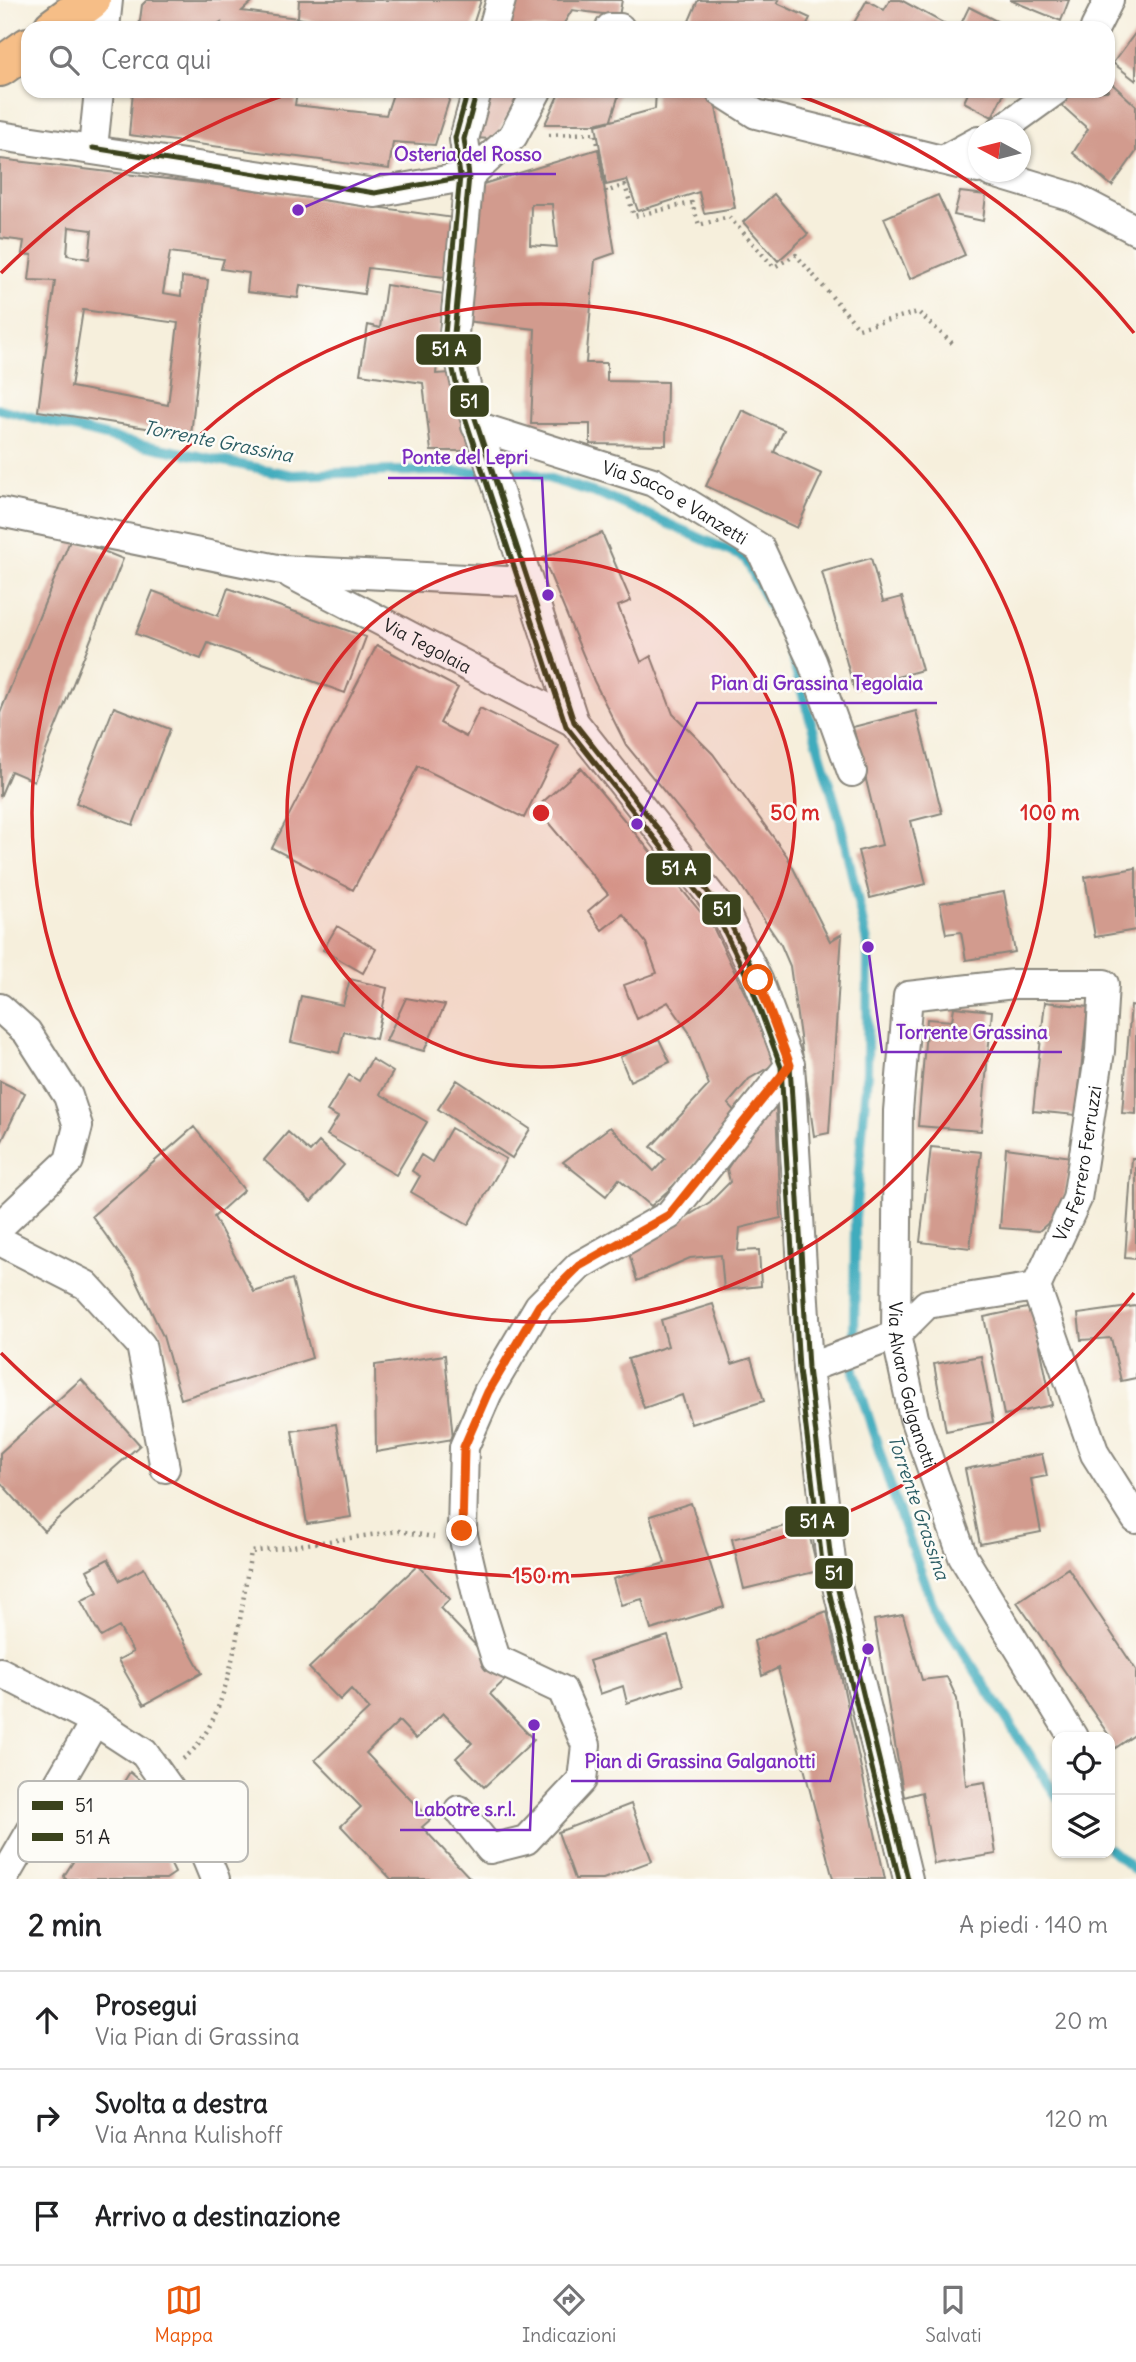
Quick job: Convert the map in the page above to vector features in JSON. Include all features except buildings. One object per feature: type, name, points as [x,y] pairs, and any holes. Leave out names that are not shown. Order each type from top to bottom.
[{"type":"main road","points":[[62,21],[91,0]]},
{"type":"main road","points":[[0,67],[21,52]]},
{"type":"street","points":[[106,21],[108,0]]},
{"type":"street","points":[[496,21],[500,0]]},
{"type":"street","points":[[1098,21],[1109,0]]},
{"type":"street","points":[[93,148],[98,98]]},
{"type":"street","points":[[475,98],[464,139],[469,176],[454,334],[476,426],[509,530],[573,722],[726,915],[758,980],[790,1065],[818,1365],[831,1561],[908,1879]]},
{"type":"street","points":[[0,136],[93,148],[375,193],[469,176],[513,136],[533,98]]},
{"type":"street","points":[[731,98],[756,114],[968,166]]},
{"type":"street","points":[[1016,119],[1045,98]]},
{"type":"street","points":[[943,160],[968,146]]},
{"type":"street","points":[[1023,182],[1073,197],[1136,230]]},
{"type":"street","name":"Via Sacco e Vanzetti","points":[[476,426],[653,482],[760,548],[812,661],[852,772]]},
{"type":"street","name":"Via Tegolaia","points":[[0,512],[282,570],[526,582]]},
{"type":"street","name":"Via Tegolaia","points":[[282,570],[573,722]]},
{"type":"street","name":"Via Ferrero Ferruzzi","points":[[908,996],[1014,984],[1104,984],[1100,1051],[1077,1199],[1036,1287]]},
{"type":"street","name":"Via Alvaro Galganotti","points":[[908,996],[898,1111],[887,1339],[962,1557],[1070,1732]]},
{"type":"street","points":[[0,1009],[27,1032],[68,1096],[78,1126],[69,1161],[0,1226]]},
{"type":"street","points":[[459,1810],[490,1849],[526,1840],[582,1780],[586,1745],[562,1690],[496,1659],[480,1608],[462,1531],[464,1447],[488,1392],[539,1306],[579,1266],[669,1215],[790,1065]]},
{"type":"street","points":[[0,1241],[86,1286],[141,1345],[165,1468]]},
{"type":"street","points":[[818,1365],[887,1339],[927,1304],[1036,1287],[1095,1454],[1136,1519]]},
{"type":"street","points":[[0,1672],[95,1721],[144,1754],[164,1781]]},
{"type":"street","points":[[60,1781],[95,1721]]},
{"type":"street","points":[[3,1879],[18,1853]]},
{"type":"street","points":[[208,1862],[215,1879]]},
{"type":"path","points":[[513,136],[596,133],[606,192],[625,185],[634,216],[692,203],[699,225],[729,217],[774,267],[796,255],[859,328],[918,312],[953,344]]},
{"type":"path","points":[[160,1776],[196,1749],[221,1706],[251,1552],[399,1531],[465,1543]]},
{"type":"waterway","name":"Torrente Grassina","points":[[0,409],[129,442],[292,475],[393,471],[529,472],[610,498],[745,558],[785,634],[840,820],[868,947],[867,1072],[855,1219],[854,1371],[897,1507],[933,1605],[1056,1795]]},
{"type":"waterway","name":"Torrente Grassina","points":[[1115,1853],[1136,1871]]},
{"type":"transit line","points":[[466,98],[455,138],[460,176],[445,334],[461,405],[566,726],[719,920],[750,983],[781,1067],[799,1369],[822,1562],[899,1879]]},
{"type":"transit line","name":"51","points":[[475,98],[464,139],[469,176],[454,334],[470,403],[574,722],[726,915],[758,980],[790,1065],[808,1368],[831,1561],[908,1879]]},
{"type":"transit line","name":"51","points":[[93,148],[375,193],[469,176]]},
{"type":"place","name":"Osteria del Rosso","points":[[298,210]]},
{"type":"place","name":"Ponte del Lepri","points":[[548,595]]},
{"type":"place","name":"Pian di Grassina Tegolaia","points":[[637,824]]},
{"type":"place","name":"Torrente Grassina","points":[[868,947]]},
{"type":"place","name":"Pian di Grassina Galganotti","points":[[868,1649]]},
{"type":"place","name":"Labotre s.r.l.","points":[[534,1725]]},
{"type":"route","points":[[462,1531],[464,1447],[488,1392],[539,1306],[579,1266],[669,1215],[790,1065],[758,980]]}]
